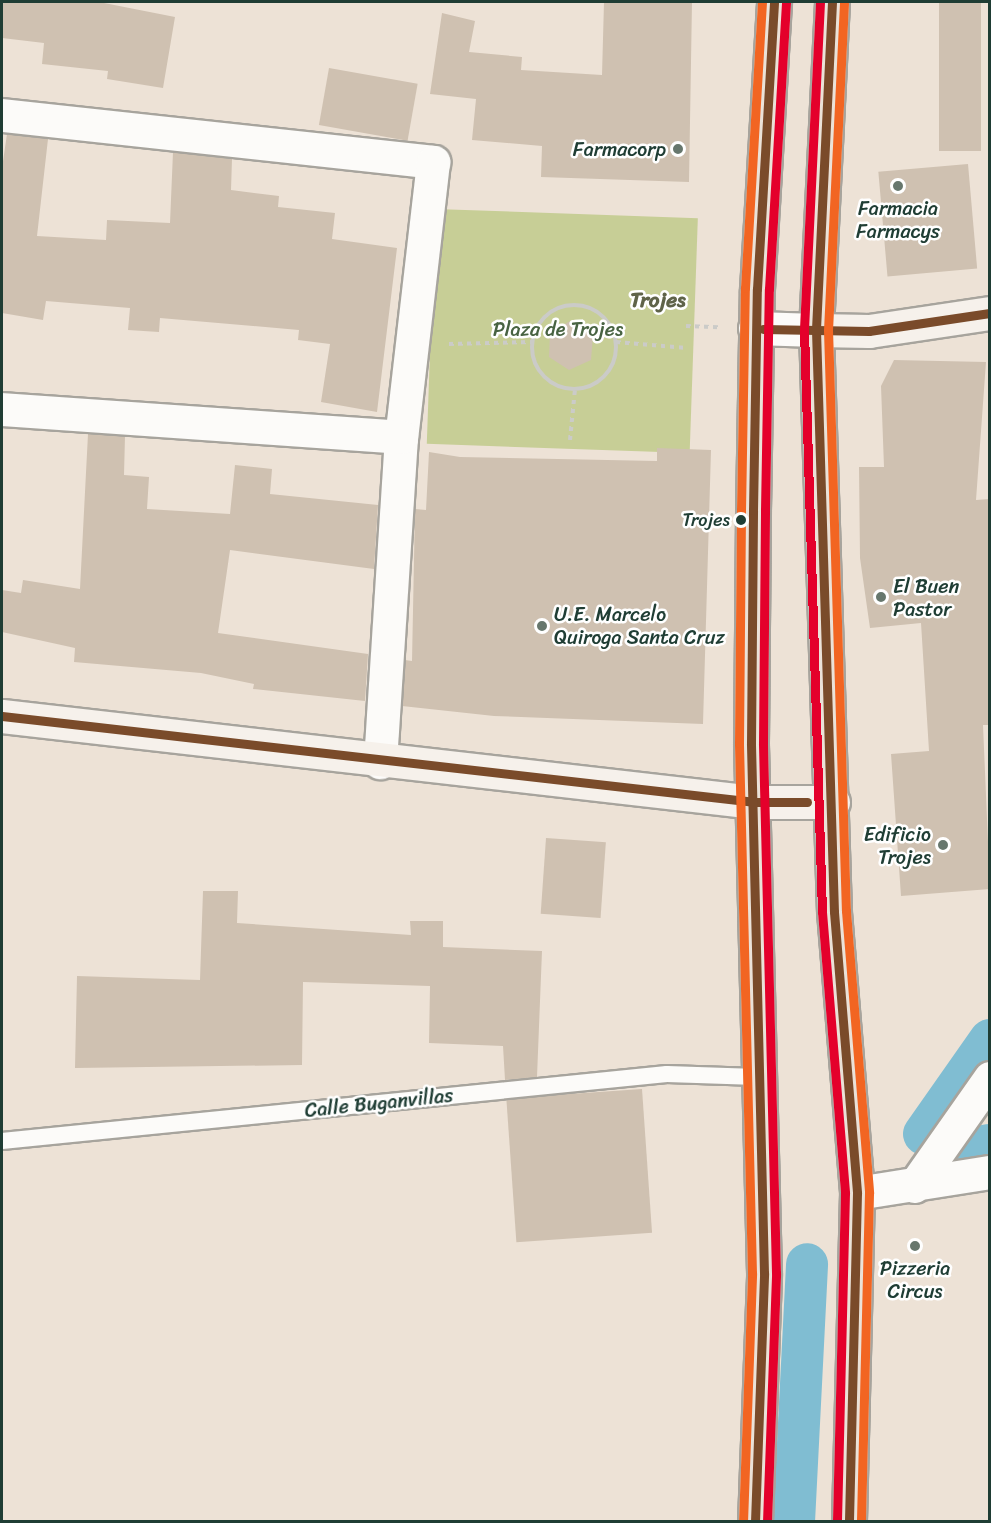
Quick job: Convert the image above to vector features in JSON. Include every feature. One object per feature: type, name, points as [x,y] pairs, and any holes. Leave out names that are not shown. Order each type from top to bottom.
[{"type":"main road","points":[[755,1521],[764,1273],[757,1077],[754,802],[755,328],[774,2]]},
{"type":"main road","points":[[832,2],[816,330],[834,912],[857,1193],[849,1521]]},
{"type":"main road","points":[[816,330],[870,331],[990,313]]},
{"type":"main road","points":[[2,716],[380,762],[754,802],[832,802]]},
{"type":"street","points":[[2,115],[433,162],[402,437],[380,762]]},
{"type":"street","points":[[755,328],[816,330]]},
{"type":"street","points":[[2,409],[402,437]]},
{"type":"street","points":[[914,1186],[990,1078]]},
{"type":"street","points":[[857,1193],[914,1186],[990,1172]]},
{"type":"lane","name":"Calle Buganvillas","points":[[2,1140],[667,1074],[757,1077]]},
{"type":"path","points":[[567,305],[594,309],[612,328],[616,342],[616,356],[601,380],[575,389],[548,380],[533,356],[533,342],[544,318],[567,305]]},
{"type":"path","points":[[437,344],[533,342]]},
{"type":"path","points":[[616,342],[687,348]]},
{"type":"path","points":[[570,440],[575,389]]},
{"type":"green space","name":"Plaza de Trojes","points":[[435,209],[698,218],[690,453],[427,444]]},
{"type":"building","points":[[2,2],[99,2],[175,17],[163,88],[107,79],[108,71],[42,64],[44,43],[2,38]]},
{"type":"building","points":[[604,2],[692,2],[689,182],[541,177],[542,146],[472,140],[476,99],[430,94],[442,13],[475,21],[469,52],[522,57],[521,70],[602,75]]},
{"type":"building","points":[[939,2],[981,2],[981,151],[939,151]]},
{"type":"building","points":[[329,68],[418,84],[408,141],[319,125]]},
{"type":"building","points":[[7,134],[48,139],[37,236],[106,240],[107,220],[170,223],[173,152],[232,159],[231,190],[279,196],[278,207],[335,213],[332,239],[397,248],[377,412],[321,402],[330,344],[298,340],[299,330],[160,318],[159,332],[128,330],[130,308],[46,301],[43,320],[2,313],[2,168]]},
{"type":"building","points":[[968,164],[977,269],[887,276],[878,172]]},
{"type":"building","points":[[570,321],[593,335],[591,360],[569,370],[549,357],[550,333]]},
{"type":"building","points":[[894,360],[986,362],[976,500],[990,499],[990,725],[983,725],[990,889],[901,896],[891,754],[929,751],[921,623],[870,628],[860,558],[859,467],[884,467],[881,386]]},
{"type":"building","points":[[88,434],[125,436],[124,475],[149,477],[147,509],[230,514],[235,465],[272,469],[270,494],[378,505],[374,569],[230,550],[218,633],[368,654],[365,701],[253,689],[254,684],[201,673],[74,662],[75,648],[2,632],[2,590],[21,593],[23,580],[80,589]]},
{"type":"building","points":[[657,448],[711,450],[703,724],[494,716],[402,706],[405,660],[412,661],[415,509],[426,510],[429,452],[460,457],[657,461]]},
{"type":"building","points":[[546,838],[606,842],[601,918],[541,914]]},
{"type":"building","points":[[203,891],[238,891],[237,923],[411,935],[410,921],[443,921],[443,947],[542,951],[537,1077],[505,1080],[503,1046],[429,1043],[430,986],[303,982],[302,1065],[75,1068],[77,976],[200,980]]},
{"type":"building","points":[[642,1089],[652,1233],[516,1242],[506,1098]]},
{"type":"waterway","points":[[924,1134],[990,1040]]},
{"type":"waterway","points":[[967,1149],[990,1145]]},
{"type":"waterway","points":[[794,1522],[807,1264]]},
{"type":"transit line","points":[[743,1522],[752,1273],[739,743],[741,510],[745,288],[762,2]]},
{"type":"transit line","points":[[755,1522],[764,1273],[751,743],[753,510],[757,289],[774,2]]},
{"type":"transit line","points":[[820,2],[804,330],[822,912],[845,1193],[837,1522]]},
{"type":"transit line","points":[[832,2],[816,330],[834,912],[857,1193],[849,1522]]},
{"type":"transit line","points":[[767,1522],[776,1273],[763,743],[765,510],[769,289],[786,3]]},
{"type":"transit line","points":[[844,3],[828,330],[846,911],[869,1193],[861,1522]]},
{"type":"transit line","points":[[763,329],[869,331],[990,313]]},
{"type":"transit line","points":[[2,716],[755,802],[807,802]]},
{"type":"place","name":"Farmacorp","points":[[678,149]]},
{"type":"place","name":"Farmacia Farmacys","points":[[898,186]]},
{"type":"place","name":"Trojes","points":[[741,520]]},
{"type":"place","name":"El Buen Pastor","points":[[881,597]]},
{"type":"place","name":"U.E. Marcelo Quiroga Santa Cruz","points":[[542,626]]},
{"type":"place","name":"Edificio Trojes","points":[[943,845]]},
{"type":"place","name":"Pizzeria Circus","points":[[915,1246]]},
{"type":"district","name":"Trojes","points":[[658,300]]}]
